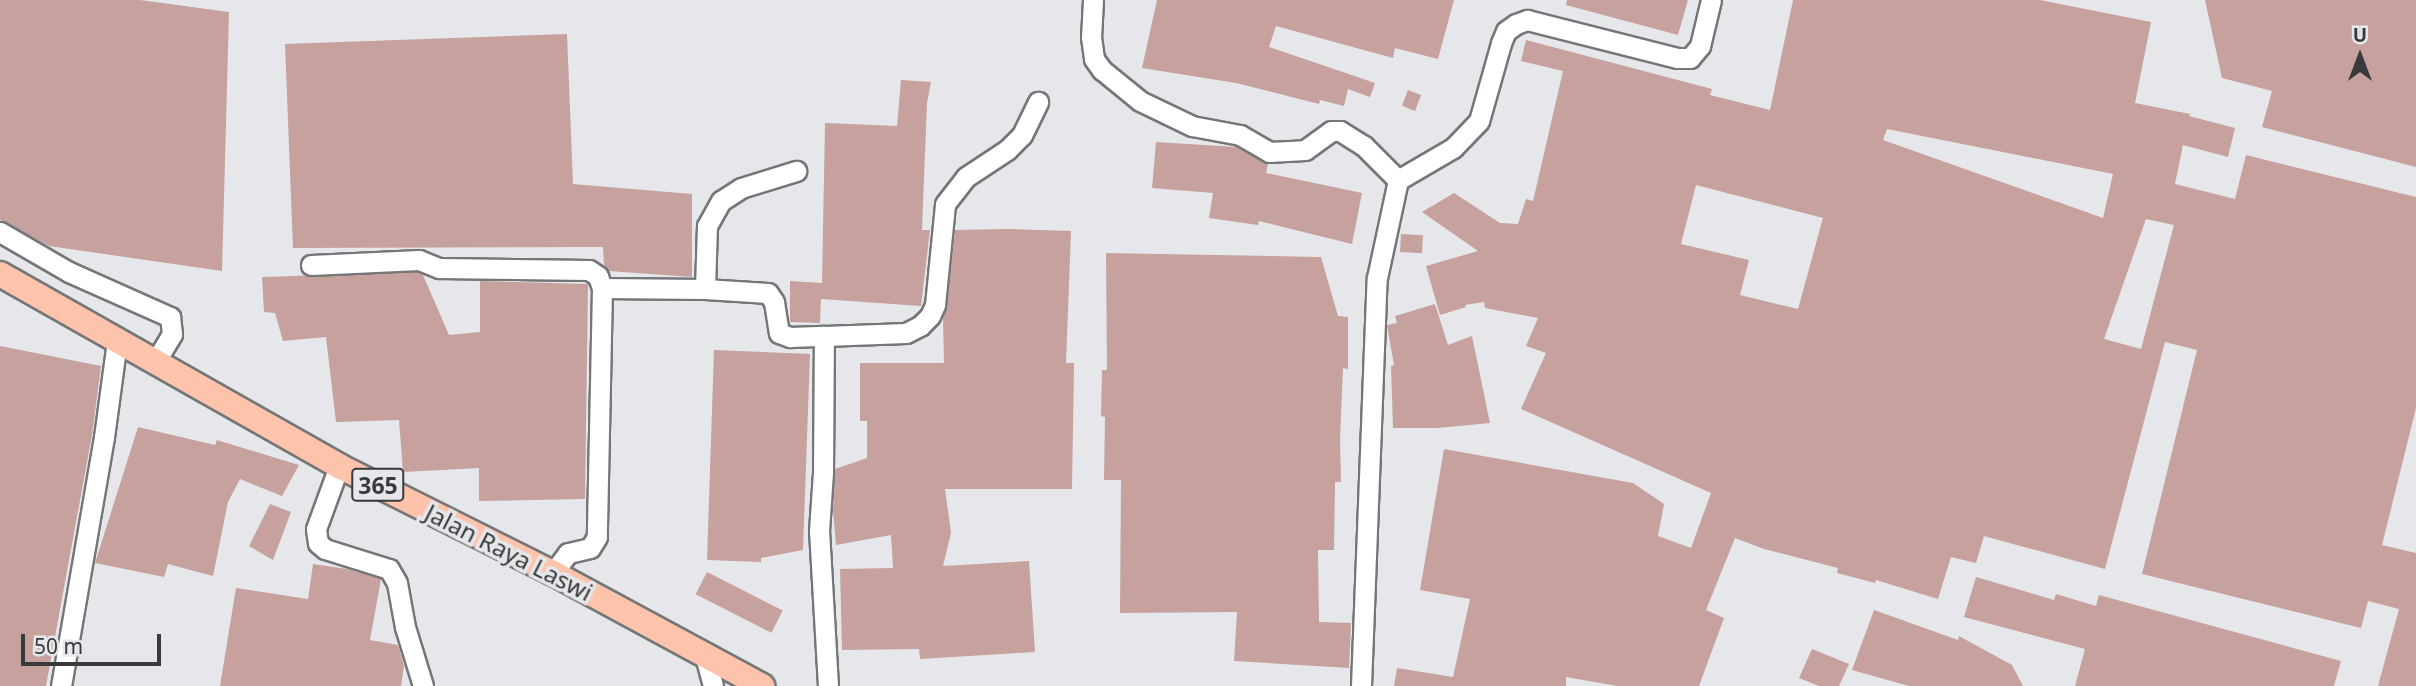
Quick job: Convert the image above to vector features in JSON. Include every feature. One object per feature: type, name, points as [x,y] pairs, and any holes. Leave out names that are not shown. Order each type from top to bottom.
[{"type":"main road","name":"Jalan Raya Laswi","points":[[0,274],[339,466],[553,573],[762,686]]},
{"type":"street","points":[[1093,0],[1091,50],[1094,59],[1102,70],[1140,100],[1192,126],[1240,135],[1269,152],[1306,150],[1331,131],[1340,131],[1364,146],[1398,180]]},
{"type":"street","points":[[1361,686],[1377,278],[1398,180],[1453,148],[1479,121],[1501,43],[1507,31],[1516,24],[1527,20],[1677,58],[1690,58],[1700,46],[1711,0]]},
{"type":"street","points":[[602,288],[705,289],[768,293],[774,302],[779,333],[790,338],[906,333],[920,326],[930,316],[935,304],[945,204],[966,177],[1007,150],[1022,135],[1038,102]]},
{"type":"street","points":[[705,289],[707,226],[720,201],[741,188],[796,171]]},
{"type":"street","points":[[0,232],[69,272],[170,317],[172,334],[155,362]]},
{"type":"street","points":[[311,265],[419,260],[439,268],[589,270],[598,276],[602,288],[597,537],[590,548],[568,553],[553,573]]},
{"type":"street","points":[[824,336],[823,473],[819,531],[828,686]]},
{"type":"street","points":[[61,686],[104,437],[117,341]]},
{"type":"street","points":[[339,466],[316,529],[318,543],[325,549],[389,569],[397,583],[405,627],[423,686]]},
{"type":"street","points":[[705,656],[713,686]]},
{"type":"building","points":[[0,0],[140,0],[229,12],[222,271],[49,246],[0,220]]},
{"type":"building","points":[[1157,0],[1454,0],[1438,59],[1395,48],[1393,58],[1276,26],[1269,47],[1375,83],[1370,97],[1348,89],[1344,106],[1320,100],[1319,104],[1236,83],[1142,68]]},
{"type":"building","points":[[1567,0],[1688,0],[1678,35],[1566,5]]},
{"type":"building","points":[[1793,0],[2040,0],[2151,22],[2135,103],[2190,114],[2189,116],[2235,128],[2228,157],[2183,145],[2175,184],[2235,199],[2246,155],[2416,197],[2416,408],[2382,545],[2416,553],[2416,686],[2378,686],[2399,609],[2368,601],[2361,628],[2142,574],[2197,350],[2165,342],[2105,569],[1984,536],[1976,563],[1951,557],[1938,599],[1876,580],[1875,583],[1837,573],[1838,568],[1764,549],[1735,538],[1706,610],[1724,618],[1699,686],[1617,686],[1566,677],[1566,686],[1394,686],[1397,668],[1453,677],[1470,599],[1420,590],[1444,449],[1633,483],[1664,504],[1658,536],[1691,548],[1711,493],[1521,409],[1546,353],[1526,346],[1538,318],[1485,308],[1484,302],[1465,305],[1466,307],[1440,315],[1426,266],[1478,251],[1422,212],[1454,193],[1500,223],[1518,224],[1526,199],[1533,201],[1563,71],[1521,61],[1526,40],[1712,89],[1710,95],[1770,110]],"holes":[[[1887,129],[2113,174],[2103,218],[1883,140]],[[1696,185],[1823,218],[1798,309],[1740,295],[1749,260],[1681,244]],[[2146,219],[2174,225],[2141,349],[2104,339]]]},
{"type":"building","points":[[2205,0],[2416,0],[2416,167],[2262,127],[2272,91],[2222,78]]},
{"type":"building","points":[[567,34],[573,184],[692,194],[692,277],[609,271],[604,265],[603,247],[293,248],[285,44]]},
{"type":"building","points":[[901,80],[931,82],[927,103],[922,230],[930,230],[921,306],[821,299],[820,323],[790,322],[790,281],[822,283],[825,123],[897,126]]},
{"type":"building","points":[[1408,90],[1421,95],[1415,111],[1402,106]]},
{"type":"building","points":[[1156,142],[1236,147],[1268,164],[1266,173],[1362,193],[1352,244],[1259,221],[1258,225],[1209,218],[1213,193],[1152,188]]},
{"type":"building","points":[[955,230],[1071,231],[1066,363],[1074,363],[1072,489],[945,489],[951,533],[943,566],[1029,561],[1035,652],[920,659],[919,649],[842,650],[840,569],[893,568],[891,535],[836,545],[833,510],[835,469],[867,458],[867,421],[860,421],[860,363],[944,363],[943,317],[947,306]]},
{"type":"building","points":[[1401,234],[1423,235],[1422,253],[1400,252]]},
{"type":"building","points":[[1106,253],[1321,257],[1338,316],[1348,317],[1348,369],[1343,368],[1341,482],[1335,482],[1334,550],[1318,550],[1319,622],[1351,623],[1349,668],[1234,661],[1237,612],[1120,613],[1121,480],[1104,480],[1105,417],[1101,416],[1102,370],[1107,370]]},
{"type":"building","points":[[417,272],[423,275],[449,335],[480,332],[480,281],[588,284],[585,499],[479,501],[479,468],[403,472],[399,420],[336,422],[326,337],[283,341],[275,313],[264,312],[262,277]]},
{"type":"building","points":[[1435,304],[1448,345],[1472,336],[1490,423],[1438,428],[1393,428],[1391,366],[1394,365],[1387,325],[1397,323],[1395,316]]},
{"type":"building","points":[[0,346],[101,366],[92,435],[46,686],[0,686]]},
{"type":"building","points":[[714,350],[810,354],[803,550],[761,558],[761,562],[707,560]]},
{"type":"building","points":[[138,427],[215,445],[217,440],[299,465],[282,496],[240,479],[228,502],[213,576],[168,564],[164,577],[95,563]]},
{"type":"building","points":[[270,504],[291,512],[273,560],[249,546]]},
{"type":"building","points":[[313,564],[347,569],[381,579],[370,640],[398,645],[404,666],[401,686],[220,686],[236,588],[308,599]]},
{"type":"building","points":[[707,572],[783,611],[771,633],[696,594]]},
{"type":"building","points":[[1976,577],[2054,600],[2056,594],[2096,606],[2099,595],[2341,661],[2334,686],[2075,686],[2085,649],[1964,617]]},
{"type":"building","points":[[1874,610],[1958,640],[1959,636],[2012,665],[2023,686],[1909,686],[1852,670]]},
{"type":"building","points":[[1812,649],[1849,664],[1839,686],[1819,686],[1799,678]]}]
